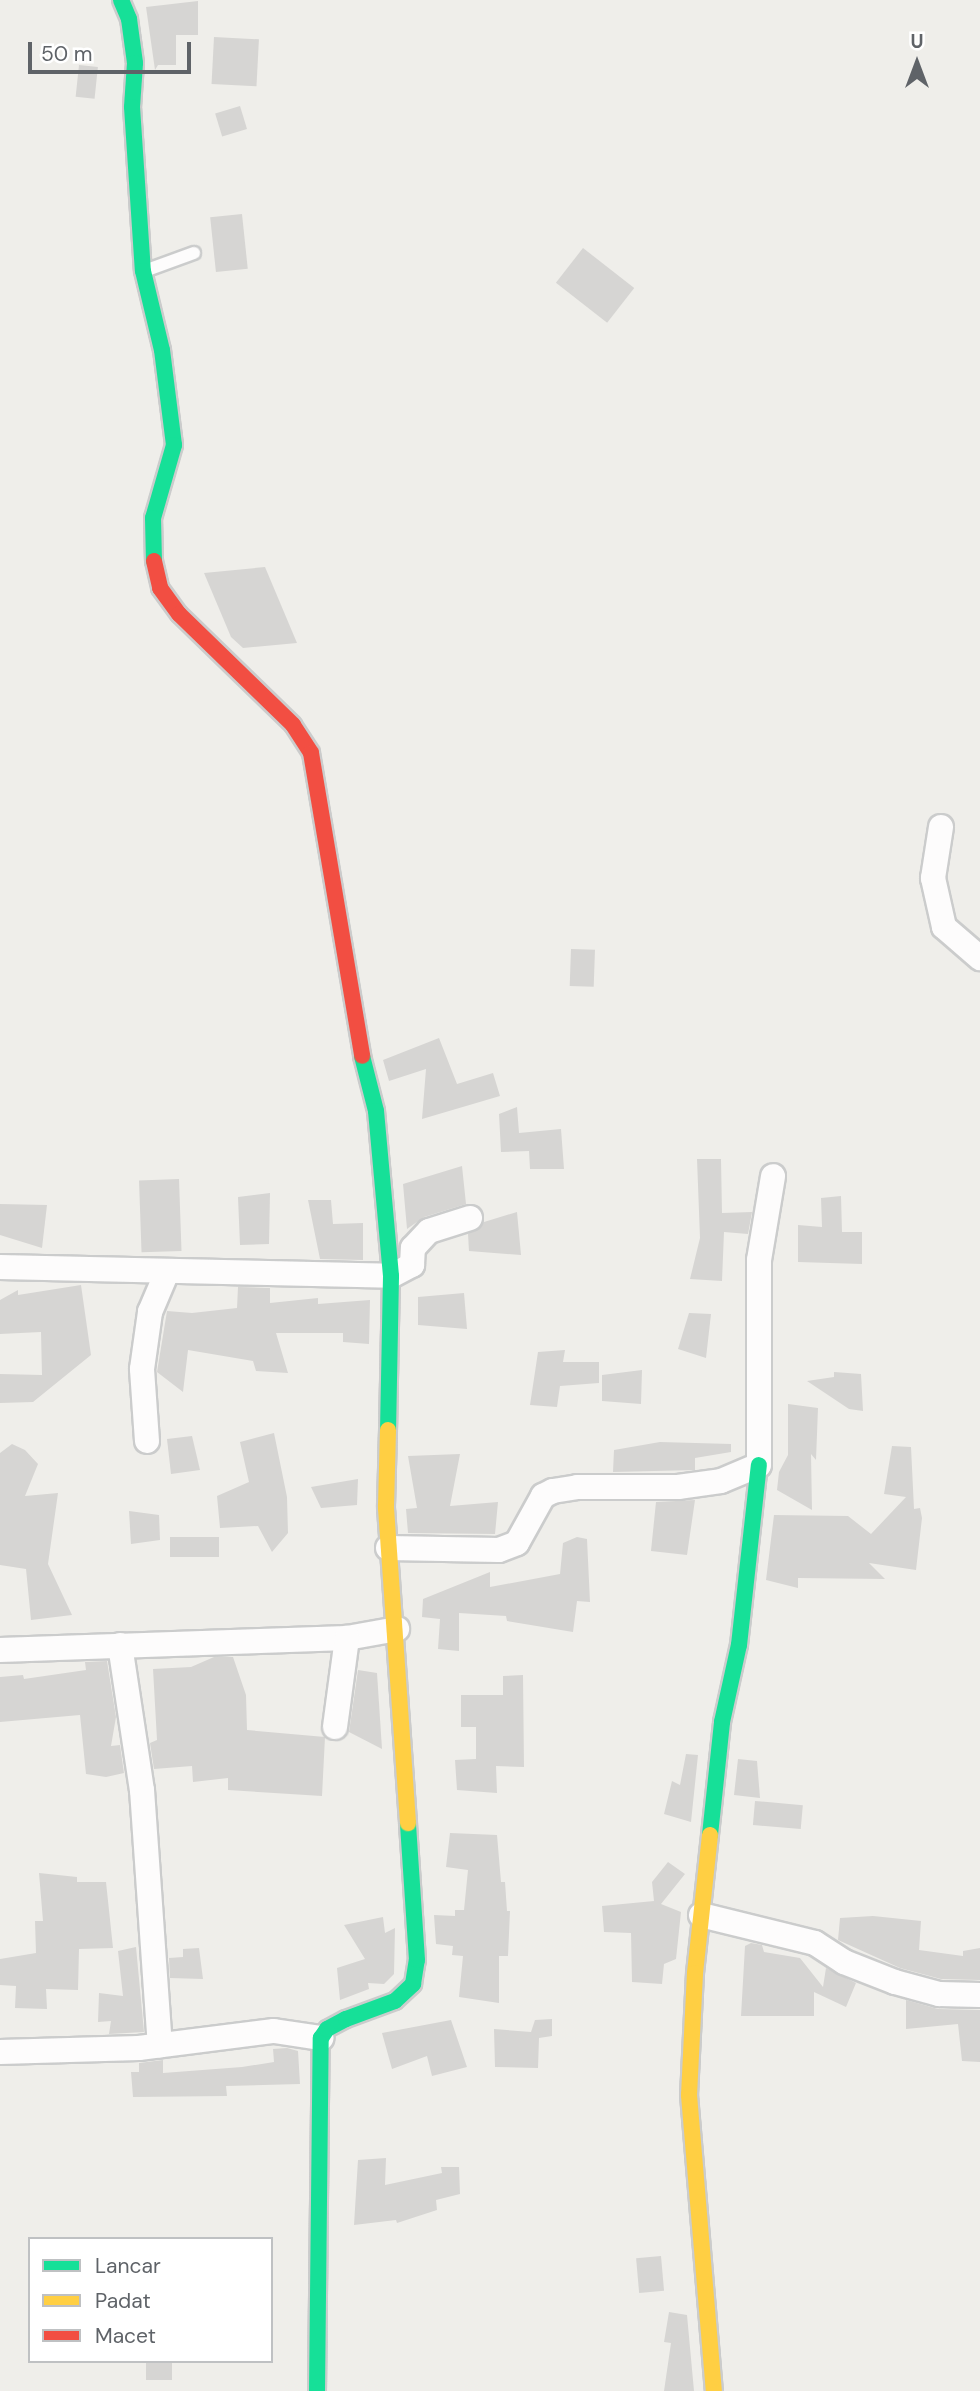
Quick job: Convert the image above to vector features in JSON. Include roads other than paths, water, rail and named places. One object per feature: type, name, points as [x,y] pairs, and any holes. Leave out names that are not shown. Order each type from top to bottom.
[{"type":"street","points":[[121,0],[130,19],[135,63],[132,107],[143,271],[162,350],[174,445],[167,481],[153,518],[152,545],[160,589],[179,614],[293,726],[311,753],[359,1046],[376,1111],[391,1276],[388,1548],[397,1629],[412,1841],[417,1960],[413,1984],[395,2001],[346,2019],[327,2029],[321,2038],[317,2391]]},
{"type":"street","points":[[940,827],[933,878],[944,928],[980,958]]},
{"type":"street","points":[[714,2391],[689,2095],[701,1915],[722,1722],[739,1645],[759,1465],[759,1260],[773,1176]]},
{"type":"street","points":[[0,1267],[391,1276],[412,1265],[413,1248],[429,1231],[470,1218]]},
{"type":"street","points":[[147,1441],[142,1369],[150,1312],[167,1272]]},
{"type":"street","points":[[388,1548],[499,1550],[517,1543],[543,1496],[554,1491],[577,1487],[678,1487],[721,1481],[759,1465]]},
{"type":"street","points":[[0,1650],[347,1638],[397,1629]]},
{"type":"street","points":[[335,1727],[347,1638]]},
{"type":"street","points":[[120,1646],[142,1790],[160,2045]]},
{"type":"street","points":[[701,1915],[815,1943],[844,1962],[895,1982],[939,1994],[980,1995]]},
{"type":"street","points":[[0,2052],[160,2045],[274,2031],[321,2038]]},
{"type":"lane","points":[[143,271],[194,253]]}]
